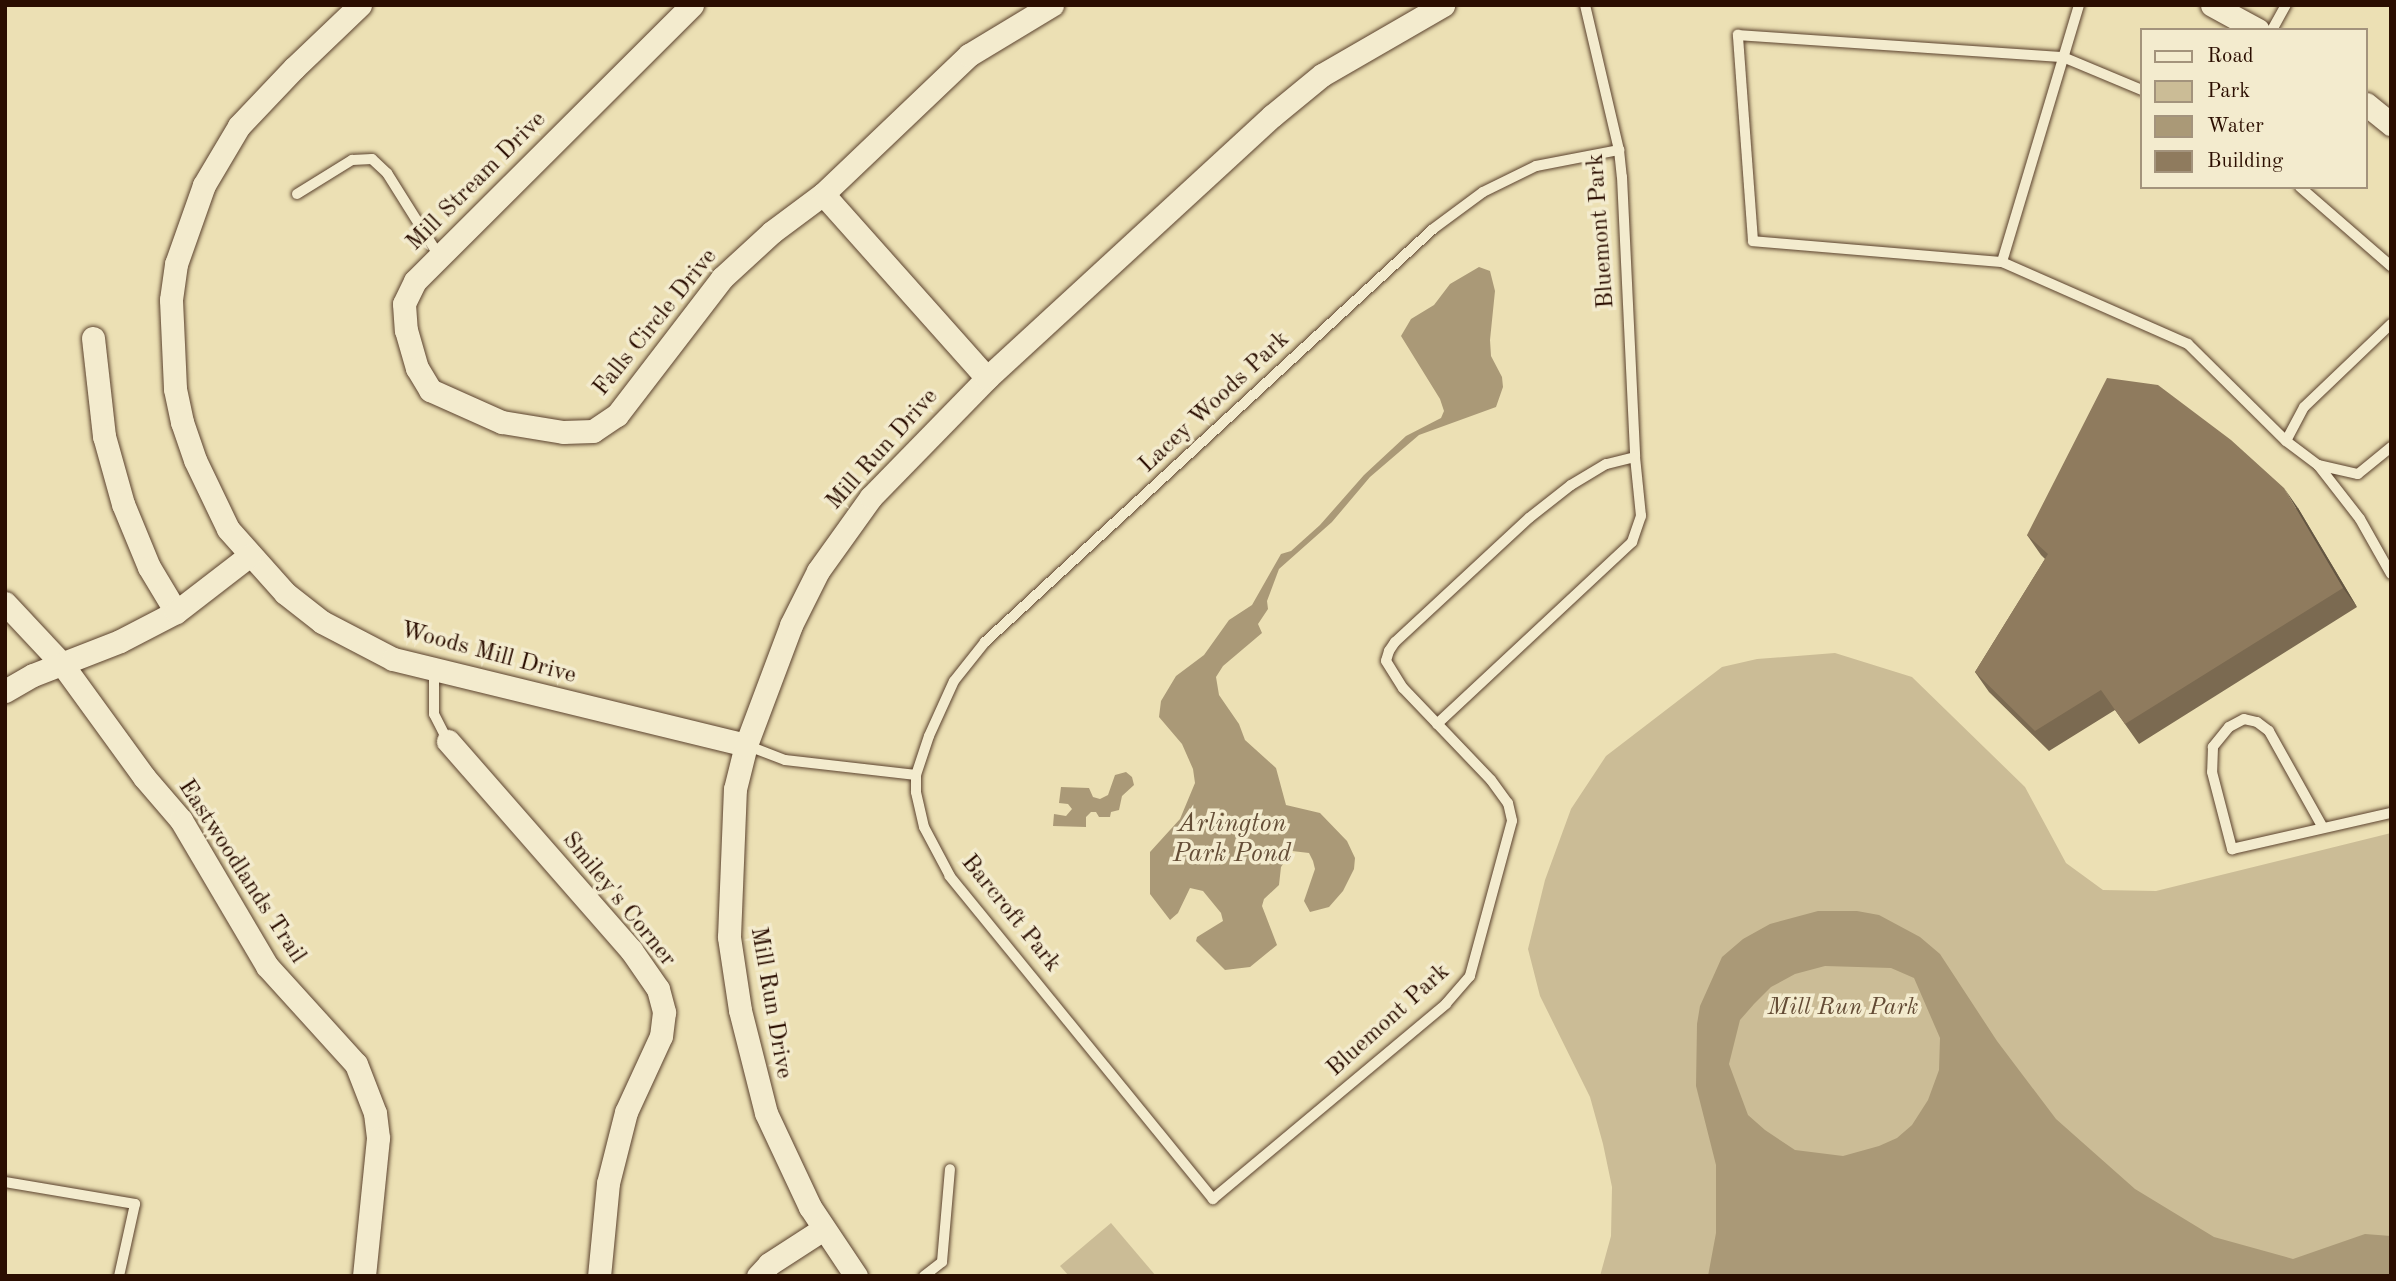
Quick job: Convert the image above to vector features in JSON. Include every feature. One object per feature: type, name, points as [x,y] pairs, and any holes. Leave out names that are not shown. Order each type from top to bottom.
[{"type":"street","name":"Woods Mill Drive","points":[[360,5],[294,68],[239,126],[204,185],[176,264],[171,300],[172,356],[182,422],[228,529],[285,593],[323,622],[393,659],[746,745]]},
{"type":"street","name":"Mill Stream Drive","points":[[471,410],[430,390],[417,368],[406,330],[404,304],[415,281],[692,5]]},
{"type":"street","name":"Falls Circle Drive","points":[[471,410],[502,422],[563,432],[593,431],[617,415],[722,278],[772,232],[823,194],[969,55],[1052,5]]},
{"type":"street","name":"Mill Run Drive","points":[[856,1276],[823,1229],[799,1186],[766,1113],[740,1010],[729,937],[735,789],[746,745],[791,625],[842,533],[871,497],[987,378],[1261,125],[1322,75],[1443,5]]},
{"type":"street","points":[[2212,5],[2254,28]]},
{"type":"street","points":[[2368,106],[2391,124]]},
{"type":"street","points":[[823,194],[987,378]]},
{"type":"street","points":[[93,338],[104,436],[123,504],[149,566],[176,612]]},
{"type":"street","points":[[5,691],[120,641],[176,612],[250,555]]},
{"type":"street","name":"Eastwoodlands Trail","points":[[5,603],[62,664],[144,777],[181,820],[267,966],[356,1064],[375,1113],[378,1138],[364,1276]]},
{"type":"street","name":"Smiley's Corner","points":[[448,741],[631,950],[658,989],[664,1012],[661,1036],[626,1112],[611,1171],[599,1276]]},
{"type":"street","points":[[758,1276],[769,1264],[823,1229]]},
{"type":"lane","name":"Bluemont Park","points":[[1437,724],[1632,542],[1641,516],[1635,457],[1619,150],[1585,5]]},
{"type":"lane","points":[[2001,262],[2079,5]]},
{"type":"lane","points":[[2273,28],[2286,5]]},
{"type":"lane","points":[[2140,89],[2063,57],[1738,35],[1753,241],[2001,262],[2188,344],[2286,441],[2318,465],[2360,519],[2391,574]]},
{"type":"lane","name":"Lacey Woods Park","points":[[916,775],[929,736],[954,681],[985,642],[1196,451],[1394,263],[1483,192],[1509,178],[1536,166],[1619,150]]},
{"type":"lane","points":[[297,194],[352,160],[372,159],[387,173],[439,256]]},
{"type":"lane","points":[[2302,189],[2391,266]]},
{"type":"lane","points":[[2286,441],[2304,407],[2391,324]]},
{"type":"lane","points":[[2318,465],[2358,474],[2390,448]]},
{"type":"lane","name":"Bluemont Park","points":[[1213,1199],[1446,1004],[1470,976],[1512,821],[1500,790],[1403,688],[1386,661],[1395,642],[1529,518],[1571,485],[1606,464],[1635,457]]},
{"type":"lane","name":"Smiley's Corner","points":[[434,669],[434,714],[448,741]]},
{"type":"lane","points":[[2322,826],[2269,731],[2257,722],[2244,719],[2229,727],[2213,747],[2212,772],[2232,849],[2322,826],[2391,813]]},
{"type":"lane","points":[[746,745],[785,760],[916,775]]},
{"type":"lane","name":"Barcroft Park","points":[[916,775],[916,792],[924,827],[950,876],[1213,1199]]},
{"type":"lane","points":[[924,1276],[943,1262],[950,1169]]},
{"type":"lane","points":[[5,1182],[135,1204],[119,1276]]},
{"type":"green space","name":"Mill Run Park","points":[[1835,653],[1912,677],[2025,787],[2066,863],[2103,890],[2156,891],[2391,833],[2391,1276],[1600,1276],[1611,1236],[1612,1187],[1603,1144],[1590,1097],[1540,996],[1528,949],[1545,880],[1571,809],[1606,756],[1722,667],[1757,659]]},
{"type":"green space","points":[[1111,1223],[1156,1276],[1069,1276],[1060,1266]]},
{"type":"water","name":"Arlington Park Pond","points":[[1479,267],[1490,271],[1495,291],[1491,356],[1502,377],[1503,387],[1496,407],[1419,435],[1370,477],[1332,522],[1279,569],[1267,601],[1268,609],[1258,624],[1262,633],[1223,666],[1216,677],[1219,695],[1239,724],[1245,740],[1276,768],[1286,805],[1320,813],[1347,841],[1355,858],[1354,869],[1343,891],[1329,907],[1310,912],[1304,901],[1315,869],[1313,861],[1309,853],[1292,851],[1281,867],[1279,885],[1264,899],[1262,906],[1277,945],[1250,967],[1225,970],[1196,941],[1197,937],[1223,921],[1221,913],[1203,891],[1190,888],[1178,913],[1170,920],[1150,894],[1150,852],[1180,819],[1195,783],[1193,769],[1182,744],[1159,717],[1161,701],[1176,676],[1204,655],[1229,620],[1252,605],[1281,554],[1291,551],[1320,525],[1364,475],[1406,436],[1441,418],[1444,411],[1440,399],[1401,336],[1411,319],[1434,305],[1450,284]]},
{"type":"water","points":[[1126,772],[1132,777],[1134,785],[1122,796],[1119,810],[1111,812],[1110,817],[1099,817],[1096,812],[1091,812],[1086,817],[1086,827],[1053,826],[1054,814],[1066,816],[1072,809],[1068,804],[1059,803],[1061,787],[1089,788],[1093,797],[1100,799],[1108,795],[1115,775]]},
{"type":"water","points":[[1818,911],[1857,911],[1879,915],[1920,937],[1940,954],[1997,1041],[2056,1119],[2135,1189],[2214,1237],[2293,1259],[2365,1234],[2391,1236],[2391,1276],[1708,1276],[1716,1233],[1716,1165],[1696,1086],[1700,1006],[1722,957],[1743,939],[1770,924]],"holes":[[[1825,966],[1891,968],[1914,978],[1940,1038],[1939,1070],[1928,1100],[1912,1125],[1897,1138],[1879,1146],[1843,1156],[1795,1150],[1748,1115],[1729,1064],[1740,1020],[1771,987],[1795,974]]]},
{"type":"building","points":[[2107,378],[2158,385],[2231,440],[2284,488],[2343,588],[2125,724],[2101,690],[2035,731],[1975,672],[2048,554],[2027,535]]}]
